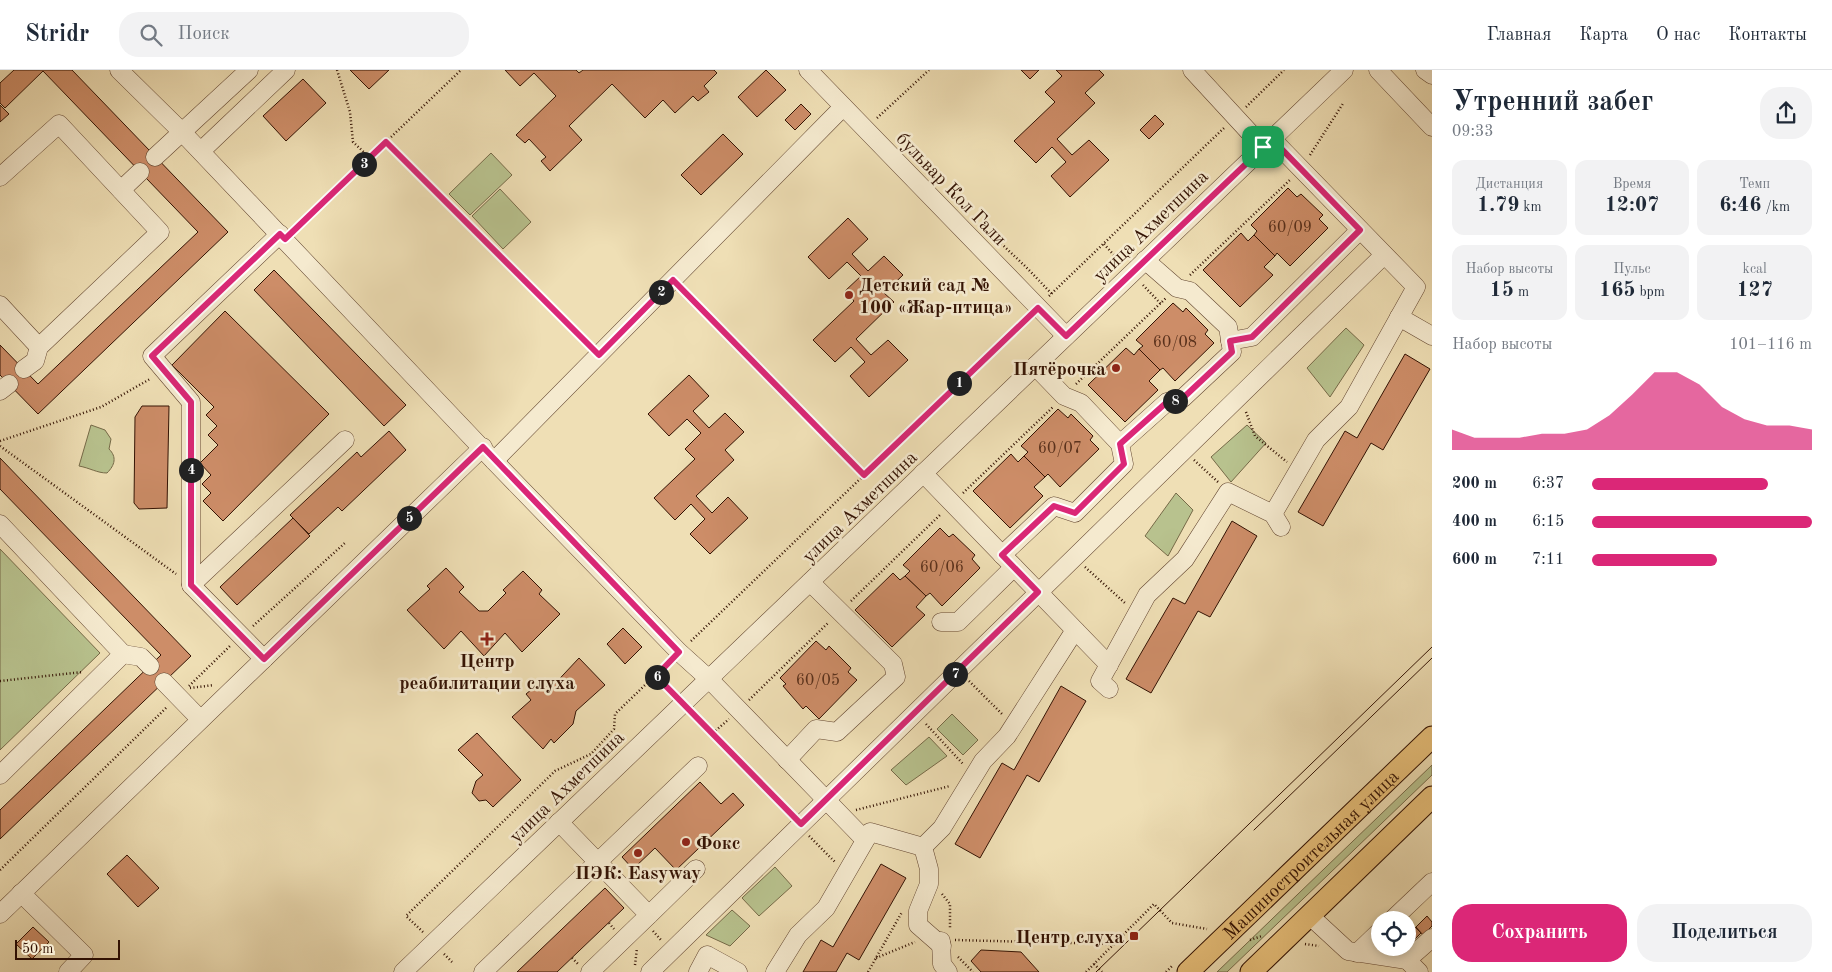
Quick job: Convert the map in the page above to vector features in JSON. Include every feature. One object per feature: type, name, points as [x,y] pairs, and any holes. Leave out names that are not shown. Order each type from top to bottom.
[{"type":"main road","name":"Машиностроительная улица","points":[[1188,972],[1432,737]]},
{"type":"main road","points":[[1250,972],[1432,797]]},
{"type":"street","points":[[119,70],[201,151],[483,447],[494,461],[679,652],[739,710],[865,840]]},
{"type":"street","points":[[155,157],[249,70]]},
{"type":"street","points":[[201,151],[286,70]]},
{"type":"street","name":"бульвар Кол Гали","points":[[808,70],[1066,336]]},
{"type":"street","points":[[1109,689],[1100,681],[1147,595],[1185,559],[1228,492],[1277,520],[1298,471],[1316,440],[1349,407],[1416,287],[1301,169],[1235,117],[1212,83],[1192,70]]},
{"type":"street","name":"улица Ахметшина","points":[[403,972],[1344,70]]},
{"type":"street","points":[[1378,70],[1432,127]]},
{"type":"street","points":[[1425,70],[1432,75]]},
{"type":"street","points":[[494,461],[844,107]]},
{"type":"street","points":[[0,177],[60,124],[160,232],[39,346],[36,361],[24,369]]},
{"type":"street","points":[[121,190],[140,172]]},
{"type":"street","points":[[1230,341],[1252,337],[1360,230]]},
{"type":"street","points":[[264,659],[191,585],[191,402],[152,356],[282,236]]},
{"type":"street","points":[[650,972],[1384,255]]},
{"type":"street","points":[[1120,444],[1167,402],[1183,398],[1232,352],[1228,327],[1190,291],[1177,288],[1145,260]]},
{"type":"street","points":[[0,305],[39,346]]},
{"type":"street","points":[[1399,317],[1432,336]]},
{"type":"street","points":[[941,622],[958,622],[1054,506],[1075,513],[1124,464],[1120,444],[1081,403],[1064,396],[1035,366]]},
{"type":"street","points":[[191,585],[345,440]]},
{"type":"street","points":[[0,914],[483,447]]},
{"type":"street","points":[[923,474],[1109,665]]},
{"type":"street","points":[[0,524],[123,654],[140,657],[150,666]]},
{"type":"street","points":[[787,760],[816,730],[837,732],[896,677],[893,664],[810,582]]},
{"type":"street","points":[[923,847],[942,828],[983,761],[1008,736],[1075,630]]},
{"type":"street","points":[[0,775],[123,654]]},
{"type":"street","points":[[164,682],[200,719]]},
{"type":"street","points":[[483,972],[698,766]]},
{"type":"street","points":[[559,822],[598,862],[646,918]]},
{"type":"street","points":[[775,972],[798,935],[826,908],[870,832],[923,847]]},
{"type":"street","points":[[923,847],[929,869],[930,884],[918,911],[918,925],[941,941],[942,964],[948,972]]},
{"type":"street","points":[[590,972],[696,869]]},
{"type":"street","points":[[1401,911],[1432,882]]},
{"type":"street","points":[[22,893],[84,955],[68,972]]},
{"type":"street","points":[[1309,915],[1348,951],[1413,966],[1432,938]]},
{"type":"street","points":[[1357,953],[1371,940]]},
{"type":"street","points":[[698,972],[707,955],[738,972]]},
{"type":"path","points":[[338,70],[350,112],[353,142],[370,158]]},
{"type":"path","points":[[282,236],[370,158],[461,70]]},
{"type":"path","points":[[872,123],[929,70]]},
{"type":"path","points":[[452,962],[406,916],[555,771],[591,754],[614,729],[615,714],[1284,70]]},
{"type":"path","points":[[713,734],[1301,169],[1344,102]]},
{"type":"path","points":[[386,142],[599,355]]},
{"type":"path","points":[[673,280],[864,475]]},
{"type":"path","points":[[0,441],[101,407],[164,371]]},
{"type":"path","points":[[1240,395],[1255,436],[1298,471]]},
{"type":"path","points":[[0,446],[191,585]]},
{"type":"path","points":[[1184,450],[1228,492]]},
{"type":"path","points":[[1075,557],[1136,614]]},
{"type":"path","points":[[0,681],[107,670]]},
{"type":"path","points":[[959,670],[1014,726]]},
{"type":"path","points":[[656,676],[684,703],[846,874]]},
{"type":"path","points":[[840,814],[973,778],[915,713]]},
{"type":"path","points":[[930,884],[944,895],[950,904],[941,941]]},
{"type":"path","points":[[1086,972],[1154,904],[1172,923],[1210,929]]},
{"type":"path","points":[[868,972],[902,912]]},
{"type":"path","points":[[646,918],[672,950]]},
{"type":"path","points":[[1250,940],[1266,935]]},
{"type":"path","points":[[875,959],[941,941],[1109,944],[1112,946]]},
{"type":"path","points":[[1094,964],[1102,972]]},
{"type":"green space","points":[[491,153],[512,175],[470,215],[449,194]]},
{"type":"green space","points":[[500,189],[531,222],[503,249],[472,216]]},
{"type":"green space","points":[[1346,328],[1364,345],[1330,397],[1307,368]]},
{"type":"green space","points":[[91,425],[105,430],[111,439],[109,449],[114,461],[107,473],[79,466]]},
{"type":"green space","points":[[1247,425],[1266,443],[1231,482],[1211,457]]},
{"type":"green space","points":[[1176,493],[1193,510],[1168,556],[1145,536]]},
{"type":"green space","points":[[0,549],[100,653],[0,750]]},
{"type":"green space","points":[[952,714],[978,740],[963,755],[937,729]]},
{"type":"green space","points":[[929,737],[947,756],[906,785],[891,770]]},
{"type":"green space","points":[[1432,765],[1432,775],[1227,972],[1217,972]]},
{"type":"green space","points":[[775,867],[792,886],[759,916],[742,898]]},
{"type":"green space","points":[[732,910],[750,926],[730,946],[706,935]]},
{"type":"building","points":[[14,70],[72,70],[228,232],[38,414],[0,375],[0,345],[38,384],[198,232],[43,71],[5,108],[0,103],[0,83]]},
{"type":"building","points":[[350,70],[389,70],[369,89]]},
{"type":"building","points":[[505,70],[576,70],[579,73],[583,70],[714,70],[717,73],[704,86],[709,92],[698,101],[693,96],[675,113],[663,100],[645,118],[612,84],[569,126],[582,140],[550,171],[541,161],[546,157],[529,139],[525,143],[516,135],[556,96],[534,73],[520,86]]},
{"type":"building","points":[[766,70],[786,90],[757,117],[738,97]]},
{"type":"building","points":[[1021,70],[1039,70],[1030,79]]},
{"type":"building","points":[[1056,70],[1099,70],[1104,75],[1085,93],[1095,103],[1057,139],[1072,155],[1089,140],[1109,160],[1070,197],[1051,176],[1066,162],[1052,147],[1036,163],[1014,141],[1055,102],[1045,92],[1062,76]]},
{"type":"building","points":[[303,79],[326,103],[286,141],[263,116]]},
{"type":"building","points":[[801,104],[811,114],[795,130],[785,120]]},
{"type":"building","points":[[0,105],[9,114],[0,122]]},
{"type":"building","points":[[1155,115],[1164,124],[1149,139],[1140,130]]},
{"type":"building","points":[[723,134],[743,154],[701,195],[681,175]]},
{"type":"building","points":[[1288,188],[1297,197],[1301,194],[1323,215],[1319,219],[1328,228],[1290,266],[1277,253],[1275,256],[1254,235],[1257,231],[1251,225]]},
{"type":"building","points":[[848,218],[868,239],[852,254],[868,271],[884,256],[903,275],[884,293],[894,302],[856,339],[871,355],[888,340],[908,360],[869,397],[850,376],[865,362],[851,347],[835,362],[813,340],[854,301],[845,291],[861,276],[847,262],[829,279],[808,257]]},
{"type":"building","points":[[1241,233],[1248,241],[1254,235],[1275,256],[1264,267],[1273,275],[1240,307],[1203,270]]},
{"type":"building","points":[[274,270],[406,405],[384,426],[254,290]]},
{"type":"building","points":[[1173,303],[1183,312],[1186,308],[1208,330],[1205,334],[1214,343],[1175,381],[1163,368],[1160,370],[1139,349],[1143,346],[1136,340]]},
{"type":"building","points":[[225,311],[329,414],[223,521],[203,501],[211,493],[202,484],[211,475],[200,463],[218,445],[208,435],[217,426],[206,415],[214,407],[172,365]]},
{"type":"building","points":[[1126,348],[1134,355],[1139,349],[1160,370],[1149,381],[1158,390],[1125,422],[1088,385]]},
{"type":"building","points":[[1405,354],[1430,369],[1383,450],[1371,443],[1323,526],[1298,512],[1345,431],[1357,438]]},
{"type":"building","points":[[689,375],[709,396],[693,411],[709,428],[725,413],[744,432],[725,450],[734,460],[696,496],[712,513],[728,497],[748,518],[710,554],[690,534],[705,519],[691,504],[675,520],[654,498],[695,459],[685,449],[701,433],[687,419],[669,436],[648,414]]},
{"type":"building","points":[[142,406],[169,406],[167,508],[139,509],[134,503],[135,417]]},
{"type":"building","points":[[1058,409],[1068,418],[1071,414],[1093,436],[1090,440],[1099,449],[1060,487],[1048,474],[1045,477],[1024,456],[1028,452],[1021,446]]},
{"type":"building","points":[[389,431],[406,450],[342,511],[338,507],[309,534],[290,515],[357,452],[361,457]]},
{"type":"building","points":[[1011,454],[1018,462],[1024,456],[1045,477],[1034,487],[1043,496],[1010,528],[973,491]]},
{"type":"building","points":[[0,458],[191,656],[0,839],[0,810],[161,655],[0,489]]},
{"type":"building","points":[[293,518],[310,536],[237,605],[220,587]]},
{"type":"building","points":[[1232,521],[1257,536],[1210,617],[1198,611],[1151,693],[1126,679],[1173,598],[1185,604]]},
{"type":"building","points":[[940,528],[949,537],[953,534],[975,555],[972,559],[980,568],[942,606],[930,593],[926,596],[905,576],[910,571],[903,565]]},
{"type":"building","points":[[446,568],[464,587],[459,592],[479,611],[488,611],[506,593],[503,590],[523,571],[542,590],[539,594],[560,614],[522,652],[505,633],[484,656],[461,631],[444,649],[407,610],[430,589],[427,586]]},
{"type":"building","points":[[893,573],[900,580],[905,576],[926,596],[916,607],[925,615],[892,647],[855,610]]},
{"type":"building","points":[[623,628],[642,647],[625,664],[607,644]]},
{"type":"building","points":[[816,641],[826,650],[829,646],[851,668],[848,672],[857,680],[819,719],[806,706],[803,709],[783,686],[786,684],[780,678]]},
{"type":"building","points":[[579,658],[605,685],[576,711],[573,724],[554,743],[551,739],[543,749],[512,717],[531,700],[526,694],[536,686],[539,690],[545,685],[549,690]]},
{"type":"building","points":[[1061,686],[1086,701],[1039,782],[1027,775],[980,858],[955,844],[1002,763],[1014,770]]},
{"type":"building","points":[[477,733],[521,780],[493,807],[486,800],[479,801],[472,793],[476,781],[483,775],[458,750]]},
{"type":"building","name":"Фокс","points":[[700,782],[721,804],[733,793],[744,805],[676,870],[655,848],[633,869],[622,857]]},
{"type":"building","points":[[127,855],[159,888],[138,907],[107,874]]},
{"type":"building","points":[[881,864],[906,878],[859,960],[847,953],[836,972],[803,972],[821,940],[833,947]]},
{"type":"building","points":[[605,888],[624,908],[557,972],[517,972]]},
{"type":"building","points":[[1427,916],[1432,922],[1432,926],[1423,935],[1416,927]]},
{"type":"building","points":[[33,927],[49,942],[32,959],[16,944]]},
{"type":"building","points":[[1416,928],[1421,933],[1416,938]]},
{"type":"building","points":[[981,950],[1021,952],[1039,972],[981,972],[971,961]]},
{"type":"tram line","points":[[1096,972],[1432,647]]},
{"type":"tram line","points":[[1254,830],[1432,658]]},
{"type":"place","name":"Детский сад № 100 «Жар-птица»","points":[[849,295]]},
{"type":"place","name":"Пятёрочка","points":[[1116,368]]},
{"type":"place","name":"Центр реабилитации слуха","points":[[487,639]]},
{"type":"place","name":"Фокс","points":[[686,842]]},
{"type":"place","name":"ПЭК: Easyway","points":[[638,853]]},
{"type":"place","name":"Центр слуха","points":[[1134,936]]},
{"type":"route","points":[[1272,139],[1360,230],[1252,337],[1230,341],[1232,352],[1183,398],[1167,402],[1120,444],[1124,464],[1075,513],[1054,506],[1002,555],[1038,592],[801,824],[656,676],[679,652],[494,461],[483,447],[264,659],[191,585],[191,402],[152,356],[280,234],[285,239],[386,142],[599,355],[673,280],[864,475],[1038,308],[1066,336],[1263,147],[1272,139]]}]
